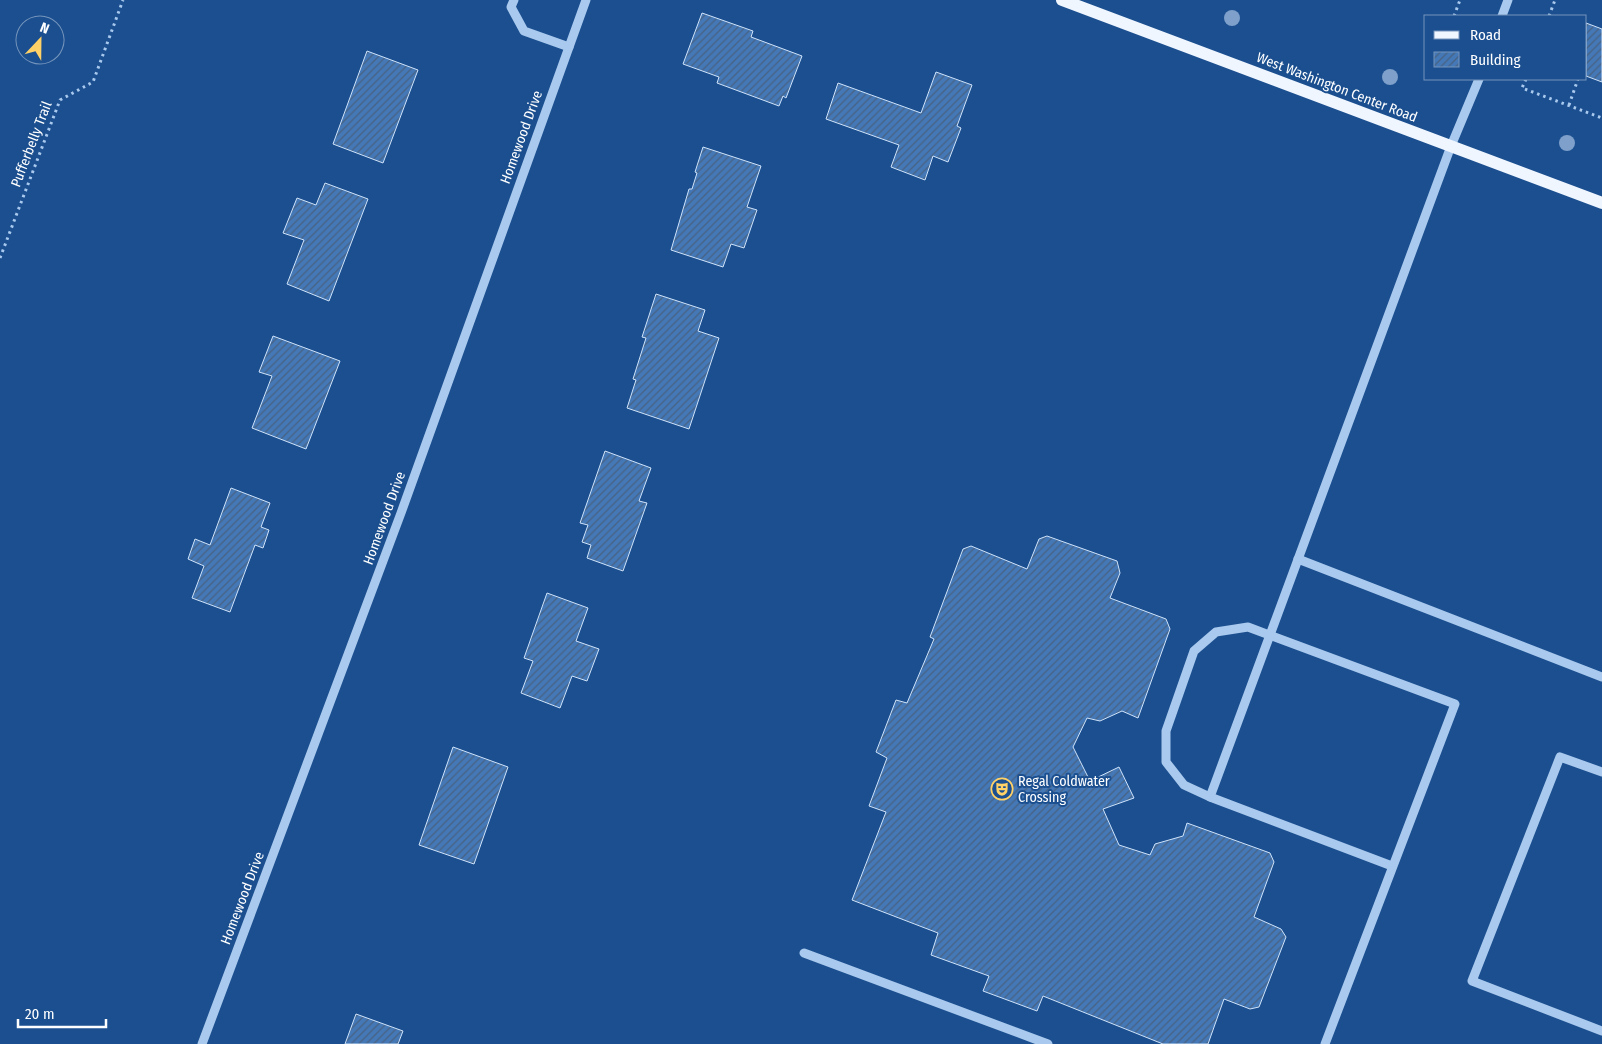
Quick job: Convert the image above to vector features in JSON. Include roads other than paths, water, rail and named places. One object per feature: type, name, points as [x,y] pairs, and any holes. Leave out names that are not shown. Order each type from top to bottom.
[{"type":"main road","name":"West Washington Center Road","points":[[1062,0],[1602,203]]},
{"type":"street","points":[[514,0],[511,7],[524,31],[569,47]]},
{"type":"street","name":"Homewood Drive","points":[[202,1044],[402,513],[586,0]]},
{"type":"street","points":[[1502,15],[1508,0]]},
{"type":"street","points":[[1210,797],[1451,146],[1479,80]]},
{"type":"street","points":[[1298,559],[1602,677]]},
{"type":"street","points":[[1326,1044],[1455,704],[1248,627],[1216,632],[1194,651],[1166,732],[1166,762],[1184,785],[1210,797],[1392,866]]},
{"type":"street","points":[[1602,772],[1560,757],[1472,981],[1602,1031]]},
{"type":"street","points":[[804,953],[1048,1044]]},
{"type":"place","name":"Regal Coldwater Crossing","points":[[1002,789]]}]
